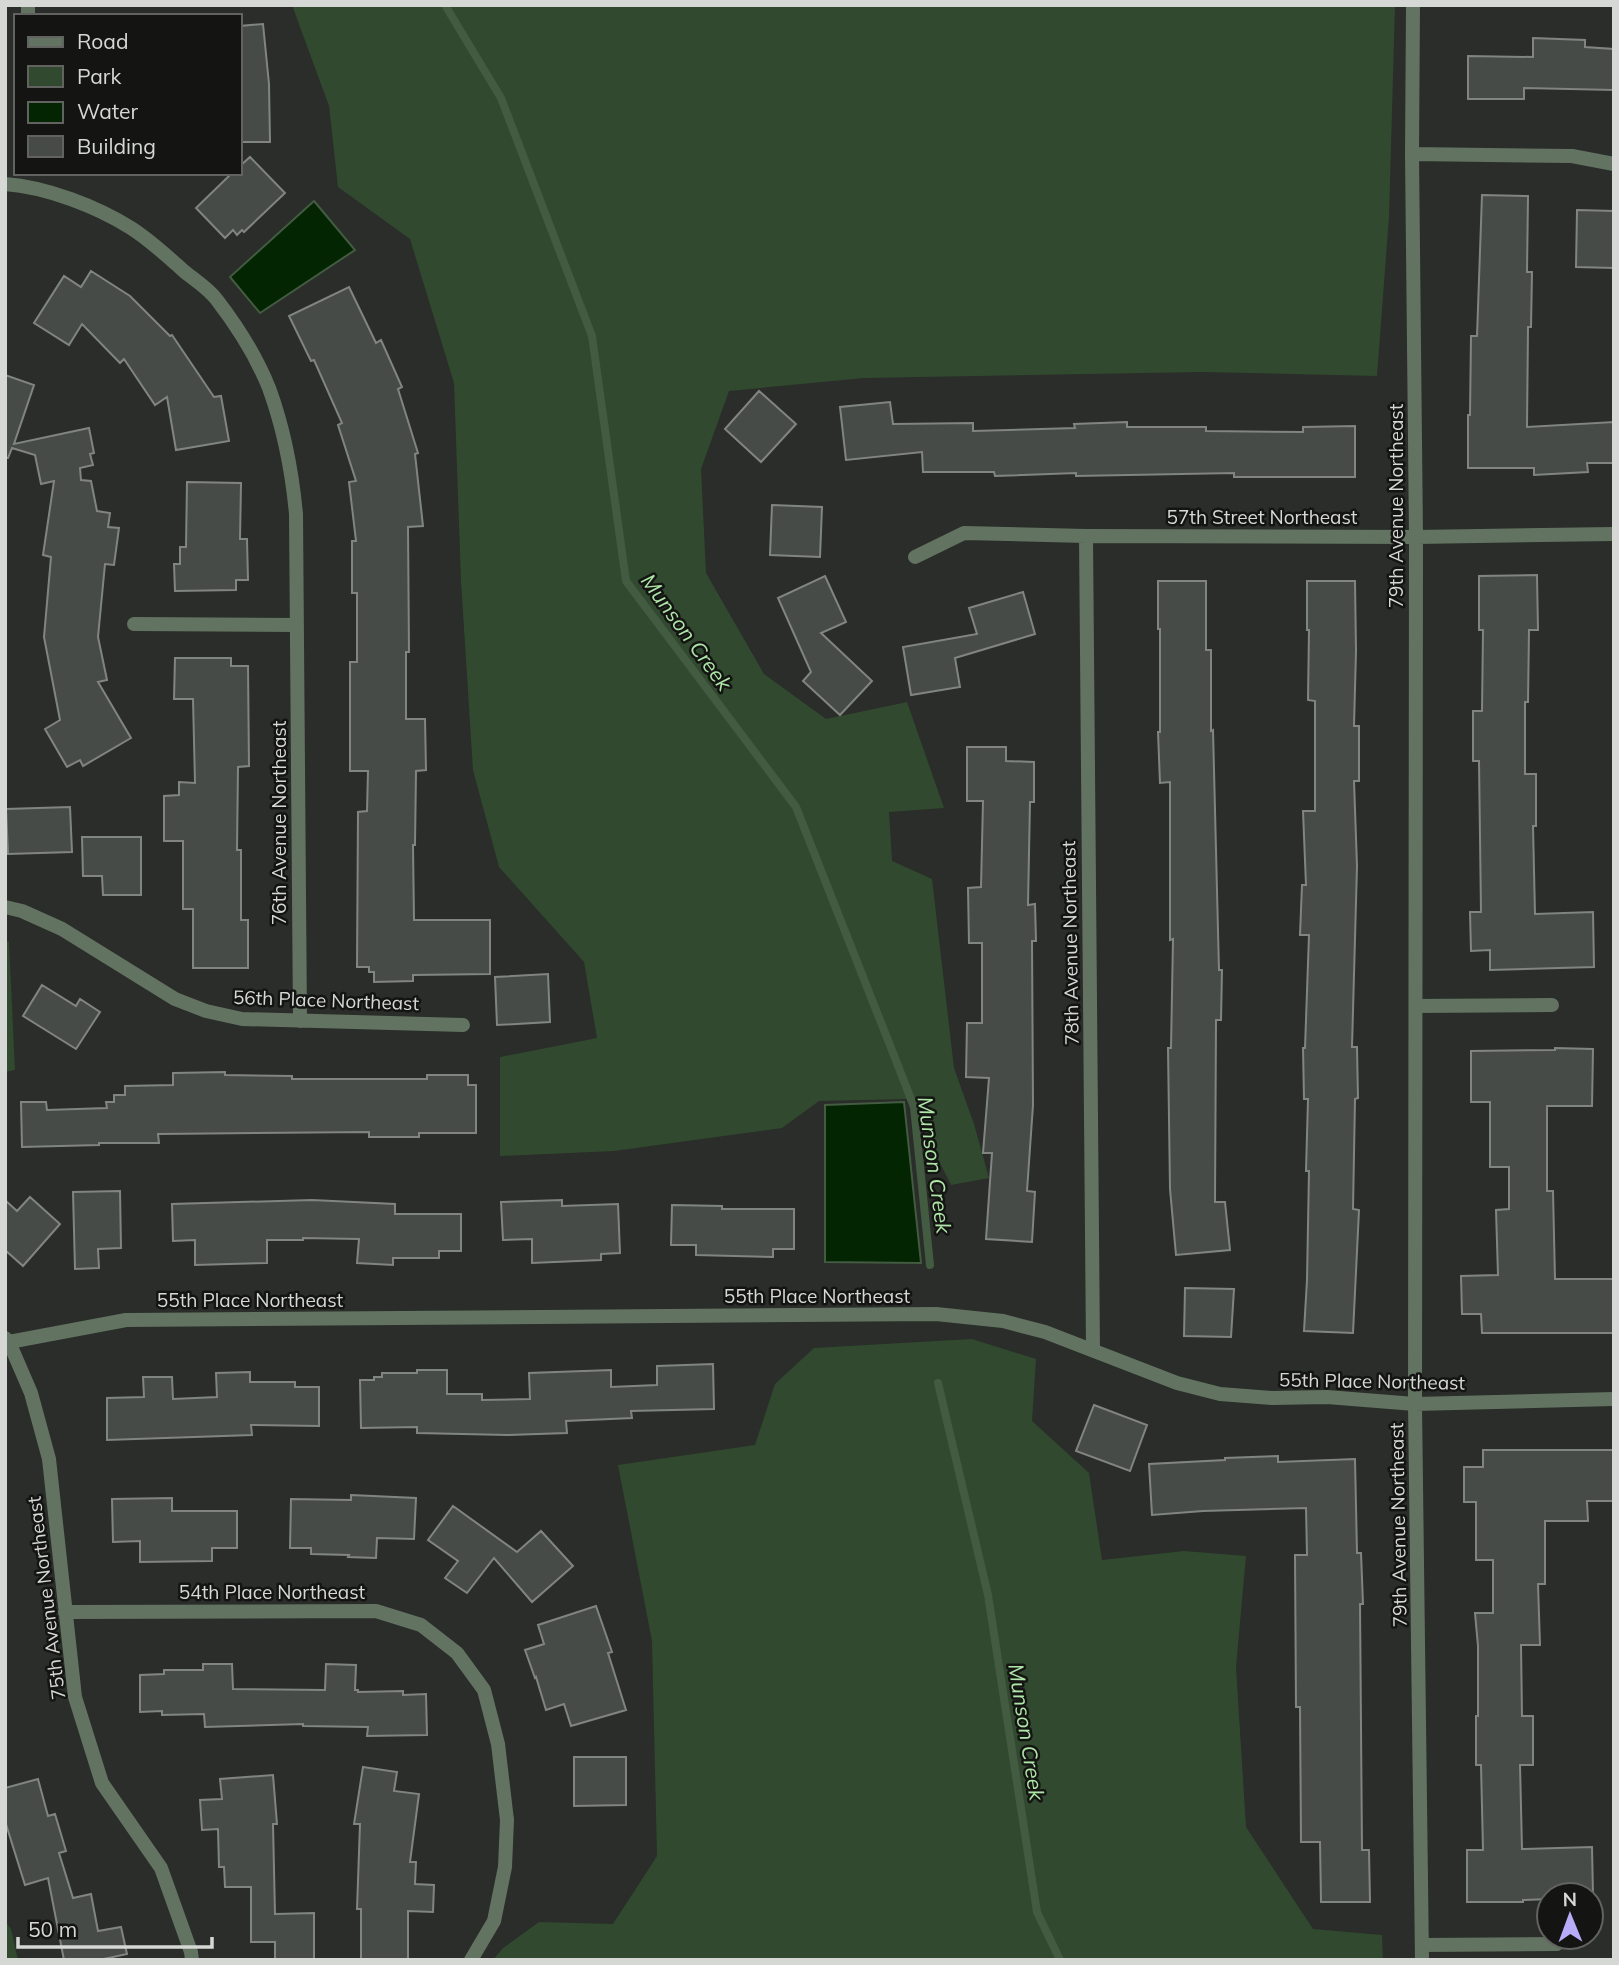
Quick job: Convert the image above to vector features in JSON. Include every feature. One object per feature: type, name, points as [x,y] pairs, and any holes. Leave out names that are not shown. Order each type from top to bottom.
[{"type":"street","name":"79th Avenue Northeast","points":[[1413,5],[1416,537],[1415,1404],[1422,1953]]},
{"type":"street","points":[[1412,154],[1572,156],[1614,164]]},
{"type":"street","name":"76th Avenue Northeast","points":[[5,184],[26,180],[131,228],[216,298],[268,386],[281,424],[292,474],[296,514],[300,1021]]},
{"type":"street","name":"57th Street Northeast","points":[[915,557],[964,533],[1416,537],[1614,534]]},
{"type":"street","name":"78th Avenue Northeast","points":[[1086,536],[1093,1350]]},
{"type":"street","points":[[134,624],[297,625]]},
{"type":"street","name":"56th Place Northeast","points":[[5,907],[22,911],[62,929],[175,999],[206,1012],[242,1019],[463,1025]]},
{"type":"street","points":[[1416,1006],[1552,1005]]},
{"type":"street","name":"55th Place Northeast","points":[[7,1340],[126,1320],[936,1314],[1003,1321],[1045,1332],[1177,1383],[1220,1394],[1272,1398],[1327,1397],[1415,1404],[1614,1399]]},
{"type":"street","name":"75th Avenue Northeast","points":[[7,1340],[31,1393],[50,1459],[75,1697],[102,1783],[161,1868],[192,1960]]},
{"type":"street","name":"54th Place Northeast","points":[[65,1612],[376,1611],[421,1625],[457,1653],[484,1690],[498,1744],[508,1820],[505,1867],[494,1921],[471,1960]]},
{"type":"street","points":[[1422,1953],[1535,1945]]},
{"type":"green space","points":[[292,5],[1395,5],[1389,217],[1377,376],[1202,372],[864,378],[729,391],[701,469],[706,573],[764,674],[826,719],[907,702],[944,808],[889,812],[892,861],[932,879],[954,1068],[989,1178],[951,1185],[908,1099],[819,1101],[782,1128],[614,1151],[500,1156],[500,1057],[597,1038],[584,962],[499,867],[473,770],[461,581],[454,383],[410,239],[338,187],[329,106]]},
{"type":"green space","points":[[5,941],[9,942],[15,1070],[5,1072]]},
{"type":"green space","points":[[972,1339],[1036,1359],[1032,1421],[1089,1473],[1102,1560],[1184,1551],[1246,1556],[1236,1667],[1246,1827],[1313,1929],[1382,1935],[1383,1960],[493,1960],[503,1948],[539,1922],[613,1924],[657,1856],[652,1641],[618,1465],[755,1445],[775,1384],[814,1348]]},
{"type":"green space","points":[[5,1921],[11,1929],[18,1960],[5,1960]]},
{"type":"water","points":[[314,201],[355,250],[260,313],[230,277]]},
{"type":"water","points":[[904,1102],[921,1263],[825,1262],[825,1105]]},
{"type":"building","points":[[263,24],[269,84],[270,142],[242,142],[242,26]]},
{"type":"building","points":[[1533,38],[1585,40],[1585,47],[1614,49],[1614,90],[1524,88],[1524,99],[1468,99],[1468,56],[1533,57]]},
{"type":"building","points":[[250,157],[285,193],[244,232],[242,230],[237,235],[233,230],[225,238],[196,208],[230,175],[242,175],[242,164]]},
{"type":"building","points":[[1482,195],[1528,196],[1527,272],[1532,272],[1531,327],[1528,327],[1527,427],[1614,422],[1614,463],[1587,463],[1588,472],[1534,475],[1534,468],[1468,468],[1471,336],[1477,336]]},
{"type":"building","points":[[1577,210],[1614,211],[1614,268],[1576,267]]},
{"type":"building","points":[[91,271],[130,296],[172,335],[214,397],[221,396],[229,441],[176,450],[167,397],[155,405],[124,359],[120,363],[82,324],[69,345],[34,323],[64,276],[81,287]]},
{"type":"building","points":[[349,287],[376,343],[381,340],[402,387],[398,389],[418,453],[415,454],[423,526],[408,527],[409,652],[406,652],[406,719],[425,719],[426,770],[416,771],[414,920],[490,920],[490,974],[413,975],[413,981],[374,982],[374,972],[369,972],[369,967],[357,967],[358,812],[367,811],[368,771],[350,771],[350,662],[357,662],[357,593],[352,593],[352,541],[356,541],[349,482],[356,481],[338,425],[342,423],[314,360],[311,361],[289,316]]},
{"type":"building","points":[[5,375],[34,385],[14,444],[89,428],[94,453],[90,454],[93,465],[80,468],[81,480],[91,481],[97,511],[110,513],[108,527],[119,528],[114,565],[105,564],[98,637],[107,680],[98,682],[131,738],[83,766],[80,760],[67,767],[45,729],[60,720],[44,637],[51,557],[43,555],[54,481],[41,484],[35,455],[12,448],[8,458],[5,458]]},
{"type":"building","points":[[759,391],[796,424],[761,462],[725,429]]},
{"type":"building","points":[[890,402],[893,424],[973,423],[973,431],[1075,428],[1074,424],[1127,422],[1127,427],[1206,427],[1206,431],[1303,432],[1303,427],[1355,426],[1355,477],[1234,477],[1234,473],[995,476],[994,472],[923,472],[922,452],[846,460],[840,407]]},
{"type":"building","points":[[187,482],[241,483],[240,539],[247,539],[248,580],[236,580],[236,590],[175,591],[174,564],[180,564],[180,547],[186,547]]},
{"type":"building","points":[[772,505],[822,507],[820,557],[770,555]]},
{"type":"building","points":[[1537,575],[1538,630],[1529,630],[1528,702],[1525,702],[1525,774],[1536,774],[1536,826],[1533,826],[1535,914],[1593,912],[1594,967],[1490,970],[1490,950],[1471,951],[1470,912],[1481,912],[1479,761],[1473,761],[1473,711],[1482,711],[1483,630],[1479,630],[1479,576]]},
{"type":"building","points":[[825,576],[846,622],[821,633],[872,681],[840,715],[803,681],[811,672],[778,598]]},
{"type":"building","points":[[1158,581],[1206,581],[1206,650],[1211,650],[1219,970],[1222,970],[1221,1020],[1216,1020],[1215,1202],[1225,1202],[1230,1250],[1176,1255],[1170,1189],[1168,1048],[1171,1048],[1173,939],[1170,940],[1170,782],[1160,783]]},
{"type":"building","points":[[1307,581],[1355,581],[1354,726],[1359,726],[1359,781],[1354,781],[1357,866],[1352,1047],[1357,1047],[1358,1098],[1355,1099],[1353,1209],[1359,1210],[1353,1333],[1304,1331],[1309,1171],[1306,1171],[1308,1099],[1304,1099],[1303,1048],[1309,935],[1300,935],[1302,885],[1306,885],[1303,811],[1315,811],[1315,701],[1308,700]]},
{"type":"building","points":[[1023,592],[1035,634],[955,658],[960,687],[911,695],[903,647],[977,634],[969,608]]},
{"type":"building","points":[[175,658],[231,658],[231,666],[248,666],[249,766],[238,767],[237,850],[241,850],[241,920],[248,920],[248,968],[193,968],[193,909],[183,909],[183,841],[164,841],[164,796],[179,795],[179,782],[195,783],[193,699],[174,699]]},
{"type":"building","points":[[967,747],[1006,747],[1006,761],[1034,762],[1034,802],[1030,802],[1028,905],[1035,904],[1036,941],[1032,941],[1033,1105],[1027,1191],[1035,1192],[1032,1242],[986,1239],[992,1153],[983,1153],[989,1078],[966,1077],[967,1023],[982,1023],[982,943],[969,943],[968,888],[981,887],[983,801],[967,801]]},
{"type":"building","points":[[70,807],[72,852],[8,854],[6,809]]},
{"type":"building","points":[[82,837],[141,837],[141,895],[103,895],[102,876],[83,876]]},
{"type":"building","points":[[548,974],[550,1022],[497,1025],[495,977]]},
{"type":"building","points":[[42,985],[76,1006],[80,999],[100,1012],[76,1049],[23,1016]]},
{"type":"building","points":[[1593,1049],[1592,1106],[1547,1106],[1547,1191],[1553,1191],[1555,1279],[1614,1279],[1614,1333],[1482,1333],[1481,1314],[1462,1314],[1461,1276],[1498,1275],[1496,1210],[1509,1209],[1509,1167],[1490,1167],[1490,1102],[1471,1102],[1471,1051]]},
{"type":"building","points":[[225,1072],[225,1075],[292,1076],[292,1079],[427,1079],[427,1075],[468,1075],[468,1085],[476,1085],[476,1133],[419,1133],[419,1137],[369,1137],[369,1132],[158,1134],[159,1143],[22,1147],[21,1102],[46,1102],[47,1110],[107,1108],[106,1102],[114,1102],[114,1095],[125,1095],[125,1086],[173,1085],[173,1073]]},
{"type":"building","points":[[120,1191],[121,1248],[98,1249],[99,1268],[75,1269],[73,1192]]},
{"type":"building","points":[[30,1197],[60,1224],[23,1266],[5,1250],[5,1200],[17,1211]]},
{"type":"building","points":[[312,1200],[395,1204],[395,1214],[461,1214],[461,1251],[439,1251],[439,1258],[393,1258],[393,1265],[357,1263],[359,1239],[303,1238],[267,1240],[267,1263],[195,1265],[195,1240],[173,1241],[172,1204]]},
{"type":"building","points":[[562,1200],[562,1206],[618,1204],[620,1253],[601,1254],[601,1260],[532,1263],[532,1239],[503,1240],[501,1202]]},
{"type":"building","points":[[672,1205],[722,1206],[722,1209],[794,1209],[794,1249],[773,1249],[773,1257],[696,1255],[696,1245],[671,1245]]},
{"type":"building","points":[[1185,1288],[1234,1289],[1231,1337],[1184,1336]]},
{"type":"building","points":[[713,1364],[714,1409],[631,1411],[632,1418],[566,1421],[567,1433],[417,1433],[417,1427],[361,1428],[360,1380],[374,1380],[374,1377],[382,1377],[382,1373],[447,1370],[447,1394],[482,1394],[482,1400],[530,1399],[529,1373],[611,1370],[611,1387],[657,1385],[657,1366]]},
{"type":"building","points":[[250,1372],[250,1382],[295,1382],[295,1387],[319,1387],[319,1426],[251,1425],[252,1435],[107,1440],[107,1398],[144,1397],[143,1377],[172,1377],[173,1399],[217,1397],[216,1373]]},
{"type":"building","points":[[1094,1405],[1147,1425],[1130,1471],[1076,1451]]},
{"type":"building","points":[[1483,1450],[1614,1450],[1614,1501],[1587,1501],[1588,1521],[1545,1521],[1545,1584],[1538,1584],[1540,1645],[1521,1645],[1522,1716],[1533,1716],[1533,1765],[1520,1765],[1522,1849],[1592,1847],[1593,1881],[1535,1881],[1535,1900],[1523,1902],[1467,1902],[1467,1850],[1483,1850],[1481,1765],[1476,1765],[1478,1646],[1475,1613],[1493,1613],[1493,1560],[1476,1560],[1476,1502],[1464,1502],[1464,1467],[1483,1467]]},
{"type":"building","points":[[1278,1456],[1278,1462],[1355,1459],[1357,1553],[1361,1553],[1363,1604],[1360,1604],[1362,1850],[1369,1850],[1370,1902],[1321,1902],[1320,1842],[1301,1842],[1300,1707],[1296,1707],[1295,1555],[1307,1555],[1306,1508],[1152,1515],[1149,1464]]},
{"type":"building","points":[[351,1495],[416,1498],[414,1539],[377,1538],[376,1558],[311,1554],[311,1548],[290,1548],[291,1499],[351,1500]]},
{"type":"building","points":[[172,1498],[172,1511],[237,1511],[237,1548],[212,1548],[212,1561],[140,1562],[140,1541],[113,1542],[112,1499]]},
{"type":"building","points":[[453,1506],[517,1552],[541,1531],[573,1566],[532,1602],[494,1558],[467,1593],[445,1578],[458,1561],[428,1540]]},
{"type":"building","points":[[596,1606],[612,1652],[608,1653],[626,1710],[571,1726],[564,1704],[546,1710],[525,1650],[544,1644],[538,1625]]},
{"type":"building","points":[[203,1664],[232,1664],[233,1689],[325,1690],[326,1664],[356,1665],[355,1690],[358,1692],[403,1691],[403,1695],[426,1694],[427,1735],[367,1736],[368,1727],[303,1724],[205,1727],[204,1714],[162,1715],[162,1711],[140,1712],[140,1675],[164,1674],[164,1670],[203,1670]]},
{"type":"building","points":[[574,1757],[626,1757],[626,1805],[574,1806]]},
{"type":"building","points":[[363,1767],[397,1772],[394,1791],[419,1794],[410,1862],[416,1862],[415,1884],[434,1885],[433,1912],[408,1911],[408,1960],[361,1960],[361,1909],[357,1909],[360,1824],[354,1824]]},
{"type":"building","points":[[273,1775],[277,1824],[273,1824],[275,1914],[314,1913],[314,1960],[275,1960],[275,1942],[251,1942],[251,1887],[225,1887],[224,1867],[219,1867],[218,1829],[202,1830],[200,1800],[222,1799],[220,1779]]},
{"type":"building","points":[[38,1779],[48,1816],[55,1814],[66,1851],[59,1853],[73,1898],[91,1894],[98,1931],[121,1927],[127,1954],[99,1960],[64,1960],[48,1878],[25,1885],[5,1821],[5,1788]]},
{"type":"waterway","name":"Munson Creek","points":[[445,5],[501,98],[592,336],[626,581],[796,807],[914,1107],[930,1265]]},
{"type":"waterway","name":"Munson Creek","points":[[938,1383],[988,1595],[1037,1912],[1060,1960]]}]
